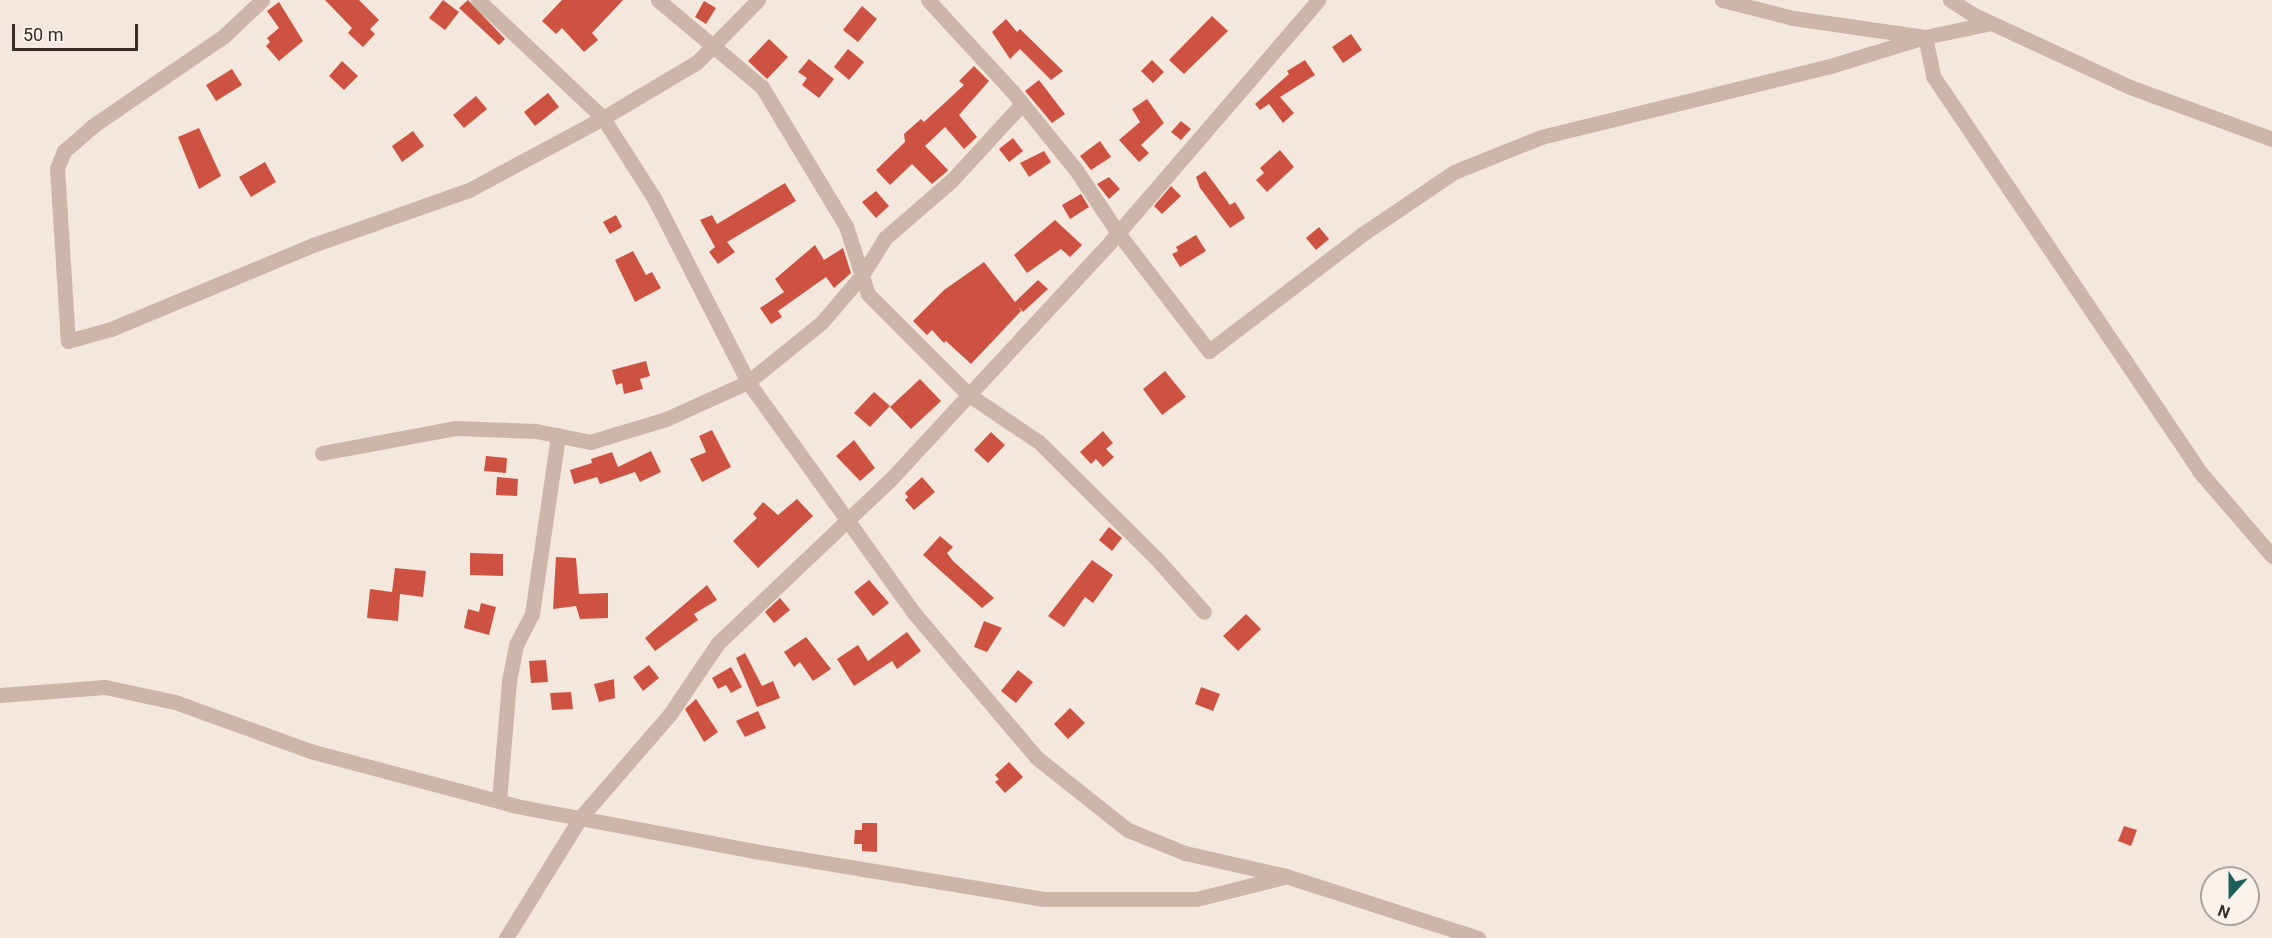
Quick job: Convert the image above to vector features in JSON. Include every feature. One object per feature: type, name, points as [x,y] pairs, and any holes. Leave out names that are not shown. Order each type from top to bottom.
[{"type":"street","points":[[262,0],[224,36],[94,125],[64,151],[57,168],[68,341],[111,329],[313,245],[470,190],[603,118],[697,62],[758,0]]},
{"type":"street","points":[[478,0],[603,118],[654,198],[748,382],[914,613],[1037,758],[1128,830],[1185,853],[1286,876],[1478,938]]},
{"type":"street","points":[[657,0],[715,45],[762,87],[846,226],[868,294],[969,395],[1039,442],[1156,558],[1204,612]]},
{"type":"street","points":[[928,0],[1022,104],[1076,170],[1118,233],[1209,351],[1361,235],[1454,172],[1541,137],[1827,67],[1925,36],[1991,23]]},
{"type":"street","points":[[506,938],[579,818],[670,714],[718,643],[847,520],[969,395],[1118,233],[1318,0]]},
{"type":"street","points":[[1722,0],[1793,18],[1925,36]]},
{"type":"street","points":[[1950,0],[1991,23],[2130,87],[2272,139]]},
{"type":"street","points":[[1925,36],[1933,76],[2199,471],[2272,556]]},
{"type":"street","points":[[322,453],[455,428],[558,435],[590,442],[666,419],[748,382],[822,322],[862,276],[885,238],[952,180],[1022,104]]},
{"type":"street","points":[[499,801],[509,681],[516,645],[532,614],[558,435]]},
{"type":"street","points":[[0,695],[105,687],[175,702],[310,751],[499,801],[579,818],[1044,899],[1196,899],[1286,876]]},
{"type":"building","points":[[325,0],[359,0],[379,20],[370,29],[375,34],[363,47],[348,33],[352,28]]},
{"type":"building","points":[[443,0],[459,12],[445,30],[429,18]]},
{"type":"building","points":[[468,0],[505,39],[499,45],[459,8]]},
{"type":"building","points":[[562,0],[623,0],[592,33],[598,40],[584,52],[562,28],[556,34],[542,21]]},
{"type":"building","points":[[704,1],[716,8],[706,24],[695,17]]},
{"type":"building","points":[[279,2],[303,41],[279,61],[266,46],[270,42],[267,38],[279,28],[267,11]]},
{"type":"building","points":[[862,6],[877,19],[858,42],[843,30]]},
{"type":"building","points":[[1212,16],[1228,31],[1184,74],[1169,60]]},
{"type":"building","points":[[1006,19],[1017,32],[1020,29],[1063,71],[1051,80],[1020,49],[1010,59],[992,32]]},
{"type":"building","points":[[1351,34],[1362,50],[1343,63],[1332,47]]},
{"type":"building","points":[[769,39],[788,57],[767,79],[748,61]]},
{"type":"building","points":[[848,49],[864,62],[849,80],[834,67]]},
{"type":"building","points":[[809,59],[834,79],[819,98],[802,85],[807,78],[798,72]]},
{"type":"building","points":[[1152,60],[1164,72],[1153,83],[1141,71]]},
{"type":"building","points":[[1305,60],[1315,75],[1280,97],[1294,113],[1283,123],[1269,104],[1260,110],[1255,104],[1289,74],[1287,71]]},
{"type":"building","points":[[342,61],[358,76],[344,90],[329,76]]},
{"type":"building","points":[[974,66],[989,81],[959,115],[977,137],[964,149],[945,127],[925,146],[948,170],[932,184],[912,164],[890,185],[876,170],[905,142],[904,134],[921,119],[924,122],[964,85],[959,81]]},
{"type":"building","points":[[232,69],[242,85],[216,101],[206,85]]},
{"type":"building","points":[[1039,80],[1065,114],[1052,123],[1025,91]]},
{"type":"building","points":[[548,93],[559,107],[535,126],[524,112]]},
{"type":"building","points":[[476,96],[487,109],[464,128],[453,115]]},
{"type":"building","points":[[1147,99],[1164,123],[1141,145],[1149,153],[1139,162],[1119,140],[1140,122],[1132,109]]},
{"type":"building","points":[[1181,121],[1191,129],[1181,140],[1171,132]]},
{"type":"building","points":[[199,128],[221,176],[199,189],[178,137]]},
{"type":"building","points":[[413,131],[424,146],[402,162],[392,146]]},
{"type":"building","points":[[1013,138],[1023,151],[1009,162],[999,149]]},
{"type":"building","points":[[1100,141],[1111,157],[1091,170],[1080,156]]},
{"type":"building","points":[[1280,150],[1294,167],[1267,192],[1256,180],[1264,173],[1260,168]]},
{"type":"building","points":[[1044,151],[1051,162],[1029,177],[1020,163]]},
{"type":"building","points":[[265,162],[276,182],[251,197],[239,177]]},
{"type":"building","points":[[1205,171],[1230,205],[1235,202],[1245,218],[1230,228],[1200,188],[1196,177]]},
{"type":"building","points":[[1109,177],[1120,189],[1109,199],[1097,184]]},
{"type":"building","points":[[785,183],[796,201],[727,242],[735,252],[718,264],[709,252],[715,247],[700,220],[712,215],[717,224]]},
{"type":"building","points":[[1171,186],[1181,196],[1162,214],[1154,206]]},
{"type":"building","points":[[876,191],[889,206],[876,218],[862,202]]},
{"type":"building","points":[[1081,194],[1089,207],[1070,219],[1062,205]]},
{"type":"building","points":[[616,215],[622,227],[610,234],[603,222]]},
{"type":"building","points":[[1055,220],[1082,245],[1070,257],[1061,249],[1027,273],[1014,255]]},
{"type":"building","points":[[1319,227],[1329,239],[1316,250],[1306,238]]},
{"type":"building","points":[[1196,235],[1206,251],[1180,267],[1172,254],[1178,251],[1176,247]]},
{"type":"building","points":[[815,245],[824,260],[843,248],[851,273],[834,288],[826,277],[778,311],[782,317],[771,324],[760,308],[784,292],[775,279]]},
{"type":"building","points":[[633,251],[646,275],[652,272],[661,288],[635,302],[615,260]]},
{"type":"building","points":[[984,262],[1015,302],[1038,280],[1048,289],[1023,312],[1019,307],[1021,311],[971,364],[946,341],[944,343],[932,330],[927,335],[913,321],[944,290]]},
{"type":"building","points":[[646,361],[650,376],[640,379],[643,389],[624,394],[622,383],[616,385],[612,370]]},
{"type":"building","points":[[1165,371],[1186,397],[1162,415],[1143,389]]},
{"type":"building","points":[[920,379],[941,401],[911,429],[890,407]]},
{"type":"building","points":[[874,392],[890,406],[870,427],[854,413]]},
{"type":"building","points":[[712,430],[731,467],[702,482],[690,459],[706,452],[699,436]]},
{"type":"building","points":[[1103,431],[1113,443],[1106,449],[1114,457],[1103,467],[1096,459],[1091,464],[1080,452]]},
{"type":"building","points":[[991,432],[1005,445],[988,463],[974,450]]},
{"type":"building","points":[[854,440],[875,468],[860,481],[836,456]]},
{"type":"building","points":[[651,451],[661,472],[640,482],[635,472],[600,484],[597,477],[574,484],[570,470],[592,463],[591,459],[612,452],[618,467]]},
{"type":"building","points":[[486,456],[507,458],[506,473],[484,471]]},
{"type":"building","points":[[497,477],[518,479],[517,496],[496,495]]},
{"type":"building","points":[[922,477],[935,492],[914,510],[905,500],[908,497],[905,493]]},
{"type":"building","points":[[797,499],[813,516],[758,568],[733,541],[757,518],[753,514],[763,502],[778,515]]},
{"type":"building","points":[[1109,527],[1122,538],[1112,551],[1099,540]]},
{"type":"building","points":[[940,536],[953,547],[947,553],[953,561],[994,598],[982,608],[923,555]]},
{"type":"building","points":[[470,553],[503,554],[503,576],[470,575]]},
{"type":"building","points":[[556,557],[576,558],[579,594],[608,593],[608,618],[580,619],[576,606],[553,609]]},
{"type":"building","points":[[1092,560],[1113,575],[1093,603],[1085,597],[1064,627],[1048,616]]},
{"type":"building","points":[[395,568],[426,571],[423,597],[400,594],[398,621],[367,618],[370,589],[392,592]]},
{"type":"building","points":[[869,580],[889,603],[873,616],[854,592]]},
{"type":"building","points":[[707,585],[717,600],[694,614],[698,620],[655,651],[645,638]]},
{"type":"building","points":[[780,598],[790,610],[774,623],[765,612]]},
{"type":"building","points":[[481,603],[496,607],[489,635],[464,628],[468,609],[479,612]]},
{"type":"building","points":[[1246,614],[1261,629],[1238,651],[1223,636]]},
{"type":"building","points":[[984,621],[1002,628],[987,652],[974,647]]},
{"type":"building","points":[[907,632],[921,651],[897,669],[892,661],[854,686],[837,659],[858,645],[868,661]]},
{"type":"building","points":[[806,637],[831,669],[813,681],[800,662],[794,667],[784,652]]},
{"type":"building","points":[[745,653],[762,686],[773,681],[780,698],[757,707],[736,658]]},
{"type":"building","points":[[546,660],[548,682],[531,683],[529,661]]},
{"type":"building","points":[[649,665],[659,678],[643,691],[633,677]]},
{"type":"building","points":[[731,667],[742,687],[731,693],[726,685],[718,689],[712,678]]},
{"type":"building","points":[[1018,670],[1033,682],[1016,703],[1001,691]]},
{"type":"building","points":[[614,679],[615,698],[599,702],[594,684]]},
{"type":"building","points":[[1201,687],[1220,694],[1213,711],[1195,704]]},
{"type":"building","points":[[571,692],[573,709],[552,710],[550,693]]},
{"type":"building","points":[[696,699],[718,732],[704,742],[685,709]]},
{"type":"building","points":[[1070,708],[1085,723],[1068,739],[1054,724]]},
{"type":"building","points":[[758,711],[766,728],[745,737],[736,721]]},
{"type":"building","points":[[1009,762],[1023,777],[1005,793],[995,782],[999,779],[995,775]]},
{"type":"building","points":[[862,823],[877,823],[877,852],[862,851],[862,844],[854,844],[855,830],[862,830]]},
{"type":"building","points":[[2124,826],[2137,830],[2131,846],[2118,841]]}]
